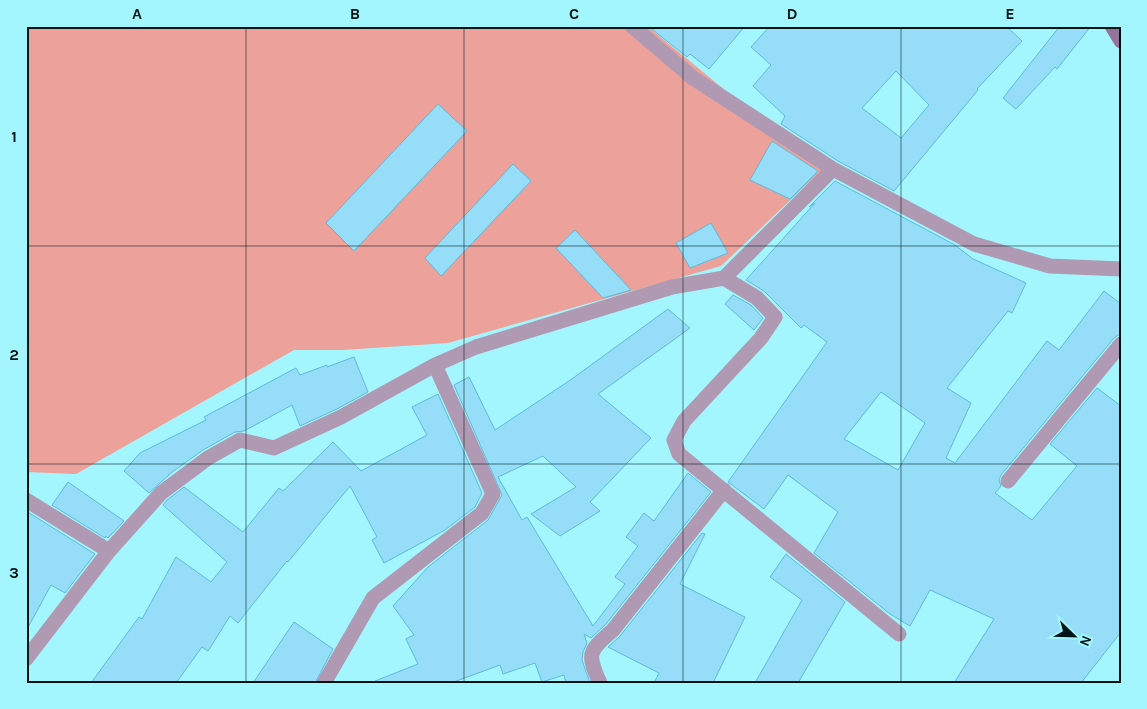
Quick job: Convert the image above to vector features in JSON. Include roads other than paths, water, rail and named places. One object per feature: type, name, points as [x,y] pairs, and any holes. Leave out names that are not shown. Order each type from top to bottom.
[{"type":"street","points":[[632,26],[693,78],[833,170],[974,244],[1050,266],[1121,269]]},
{"type":"street","points":[[1112,26],[1121,41]]},
{"type":"street","points":[[26,659],[109,551],[162,493],[208,458],[240,440],[274,448],[341,417],[435,365],[476,348],[672,287],[724,278],[833,170]]},
{"type":"street","points":[[724,278],[757,298],[775,317],[760,338],[684,421],[674,440],[679,454],[899,634]]},
{"type":"street","points":[[1008,481],[1121,344]]},
{"type":"street","points":[[324,683],[373,598],[482,512],[493,494],[435,365]]},
{"type":"street","points":[[600,683],[591,662],[594,646],[614,630],[724,490]]},
{"type":"street","points":[[26,500],[109,551]]}]
